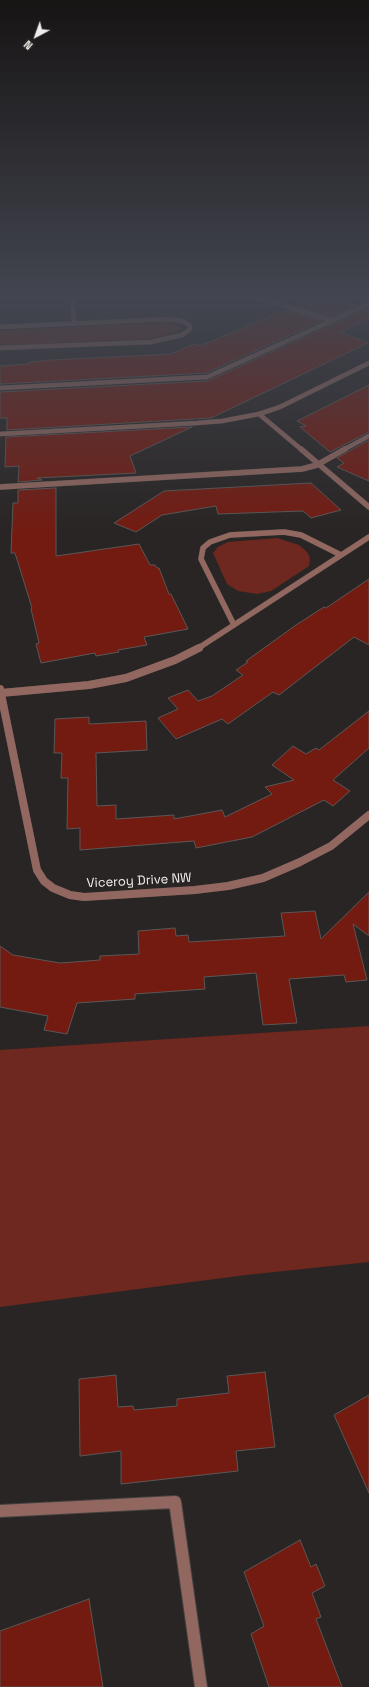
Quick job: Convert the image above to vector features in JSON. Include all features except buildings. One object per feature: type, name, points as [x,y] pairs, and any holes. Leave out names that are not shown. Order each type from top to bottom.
[{"type":"street","points":[[0,388],[210,376]]},
{"type":"street","points":[[0,434],[222,421],[259,414],[280,408],[344,376]]},
{"type":"street","points":[[259,414],[317,465],[369,507]]},
{"type":"street","points":[[0,487],[302,469],[317,465],[369,436]]},
{"type":"street","points":[[234,625],[202,559],[201,553],[203,548],[210,542],[230,535],[284,532],[301,535],[341,555]]},
{"type":"street","points":[[0,691],[89,685],[126,678],[146,672],[193,652],[369,536]]},
{"type":"street","name":"Viceroy Drive NW","points":[[0,691],[37,870],[44,881],[53,888],[70,895],[84,897],[195,890],[228,886],[263,878],[300,862],[331,846],[369,815]]},
{"type":"street","points":[[0,1511],[175,1502],[201,1687]]},
{"type":"shaded area","points":[[277,538],[299,545],[307,552],[310,558],[309,566],[271,591],[257,594],[238,591],[227,584],[213,553],[218,547],[228,542]]},
{"type":"shaded area","points":[[369,1026],[369,1262],[246,1275],[0,1307],[0,1050]]}]
